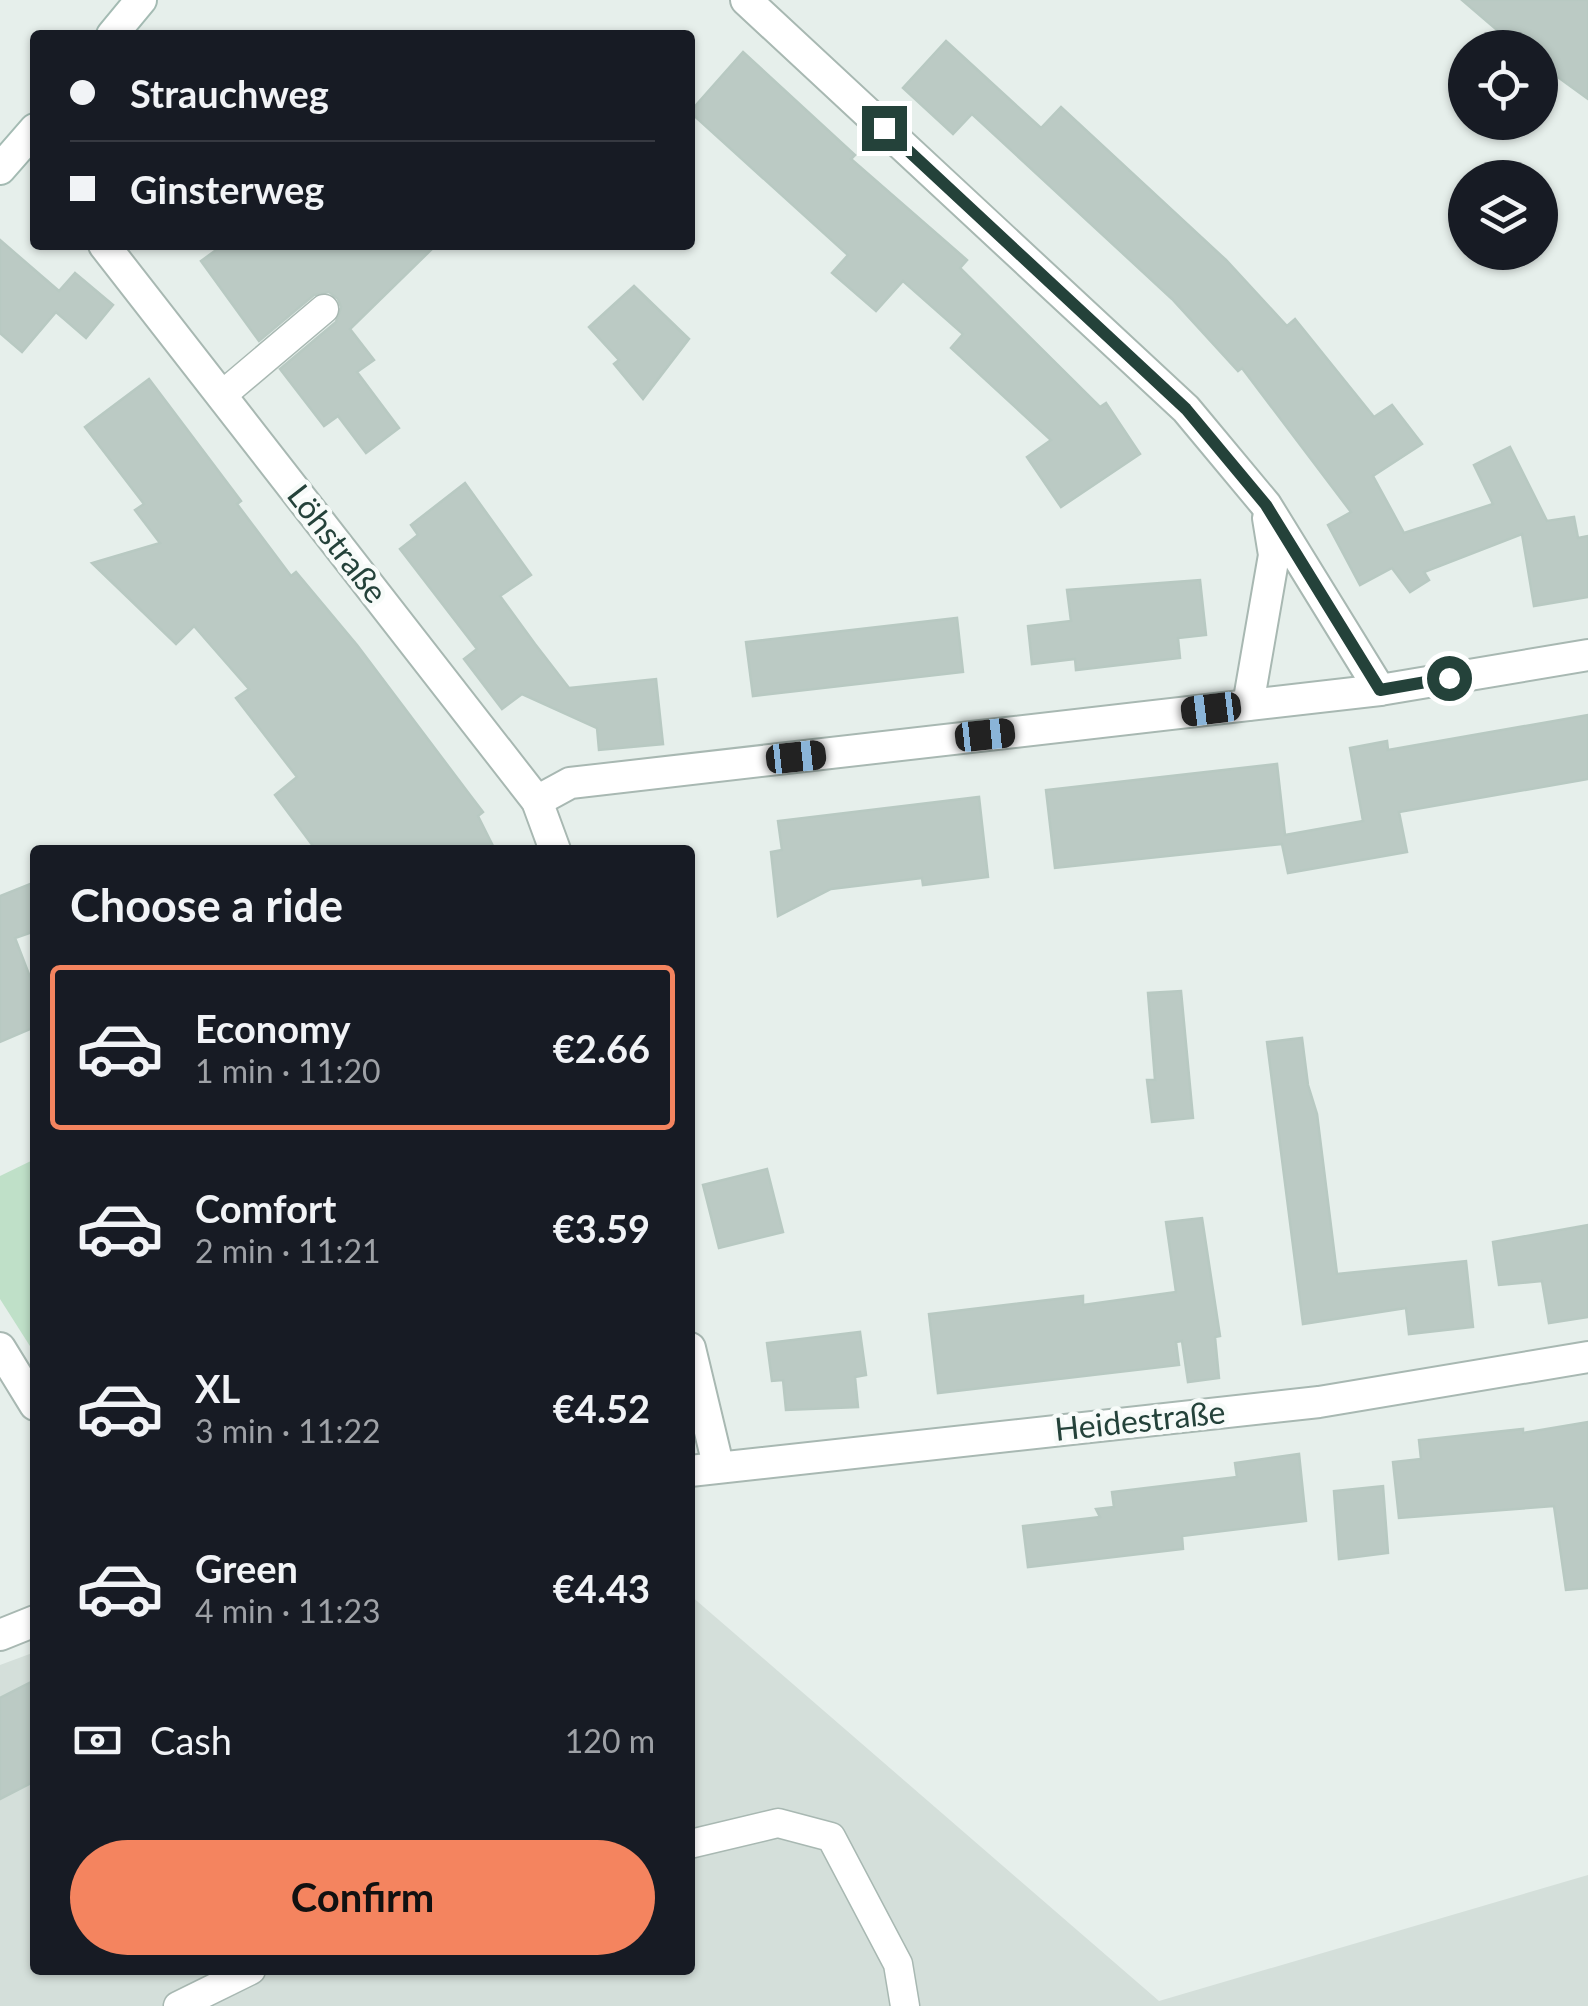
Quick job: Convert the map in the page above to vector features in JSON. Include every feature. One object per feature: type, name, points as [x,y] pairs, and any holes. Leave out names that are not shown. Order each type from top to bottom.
[{"type":"street","points":[[116,30],[141,0]]},
{"type":"street","points":[[746,0],[1186,409],[1266,505],[1380,690]]},
{"type":"street","points":[[0,168],[30,143]]},
{"type":"street","name":"Löhstraße","points":[[108,250],[537,801],[553,845]]},
{"type":"street","points":[[1248,705],[1274,555],[1266,505]]},
{"type":"street","points":[[537,801],[570,783],[1380,690],[1588,654]]},
{"type":"street","points":[[0,1348],[30,1398]]},
{"type":"street","name":"Heidestraße","points":[[704,1468],[1319,1402],[1588,1357]]},
{"type":"street","points":[[695,1391],[704,1468]]},
{"type":"street","points":[[0,1635],[30,1624]]},
{"type":"lane","points":[[222,396],[324,310]]},
{"type":"lane","points":[[695,1843],[778,1823],[831,1837],[898,1964],[905,2006]]},
{"type":"lane","points":[[178,2006],[240,1975]]},
{"type":"shaded area","points":[[695,1599],[1159,2001],[1588,1875],[1588,2006],[0,2006],[0,1665],[30,1654],[30,1975],[695,1975]]},
{"type":"green space","points":[[30,1161],[30,1346],[0,1299],[0,1176]]},
{"type":"building","points":[[1462,0],[1588,0],[1588,99],[1558,77],[1558,30],[1497,30]]},
{"type":"building","points":[[946,41],[1041,128],[1061,107],[1226,260],[1287,326],[1295,319],[1374,417],[1392,405],[1422,444],[1373,476],[1404,533],[1493,504],[1474,465],[1510,447],[1547,521],[1574,517],[1578,538],[1588,536],[1588,597],[1534,606],[1522,534],[1424,572],[1429,580],[1410,592],[1392,568],[1360,585],[1328,525],[1351,512],[1242,368],[1238,371],[1172,299],[972,114],[953,134],[903,88]]},
{"type":"building","points":[[743,52],[855,155],[851,159],[967,260],[960,268],[1100,407],[1106,403],[1140,454],[1061,507],[1027,457],[1051,440],[951,348],[963,334],[903,281],[876,311],[832,273],[848,255],[695,117],[695,106]]},
{"type":"building","points":[[0,240],[59,291],[75,273],[113,305],[86,338],[56,312],[22,352],[0,333]]},
{"type":"building","points":[[216,250],[431,250],[350,329],[374,360],[357,372],[399,428],[366,453],[338,416],[324,426],[280,369],[336,322],[341,307],[338,299],[329,292],[314,295],[259,341],[201,261]]},
{"type":"building","points":[[634,286],[689,339],[643,399],[614,364],[619,360],[589,327]]},
{"type":"building","points":[[149,379],[241,501],[237,504],[291,576],[296,572],[357,645],[483,812],[478,816],[492,845],[312,845],[275,795],[297,777],[236,698],[249,689],[194,626],[176,644],[92,563],[160,543],[135,510],[144,504],[85,427]]},
{"type":"building","points":[[465,483],[531,575],[500,596],[535,644],[569,688],[656,679],[663,744],[599,750],[597,728],[522,694],[502,709],[464,659],[477,649],[400,549],[418,535],[411,525]]},
{"type":"building","points":[[1200,580],[1206,635],[1178,638],[1180,658],[1076,670],[1075,659],[1032,664],[1028,626],[1071,621],[1067,590]]},
{"type":"building","points":[[957,618],[963,672],[753,696],[746,642]]},
{"type":"building","points":[[1588,715],[1588,779],[1399,812],[1407,852],[1288,873],[1282,844],[1055,868],[1046,790],[1277,764],[1285,835],[1363,821],[1350,748],[1387,741],[1388,750]]},
{"type":"building","points":[[979,797],[988,877],[923,885],[922,878],[831,889],[778,916],[771,852],[782,850],[778,821]]},
{"type":"building","points":[[30,884],[30,933],[15,938],[30,977],[30,1029],[0,1042],[0,896]]},
{"type":"building","points":[[1181,991],[1193,1118],[1152,1122],[1147,1080],[1155,1080],[1148,993]]},
{"type":"building","points":[[1302,1038],[1308,1085],[1317,1114],[1337,1274],[1466,1261],[1473,1327],[1409,1334],[1406,1308],[1303,1324],[1267,1042]]},
{"type":"building","points":[[767,1169],[783,1232],[719,1248],[703,1185]]},
{"type":"building","points":[[1202,1218],[1220,1336],[1215,1337],[1219,1378],[1188,1382],[1182,1341],[1176,1342],[1179,1365],[938,1393],[929,1314],[1083,1296],[1083,1305],[1176,1292],[1166,1222]]},
{"type":"building","points":[[1588,1225],[1588,1317],[1549,1323],[1542,1281],[1499,1285],[1493,1242]]},
{"type":"building","points":[[860,1332],[866,1375],[855,1377],[858,1407],[786,1410],[783,1380],[772,1381],[767,1343]]},
{"type":"building","points":[[1588,1422],[1588,1588],[1566,1590],[1554,1506],[1399,1518],[1393,1462],[1421,1459],[1419,1440],[1523,1429],[1523,1433]]},
{"type":"building","points":[[1299,1454],[1306,1521],[1182,1536],[1183,1549],[1028,1567],[1023,1526],[1100,1517],[1096,1509],[1114,1507],[1112,1492],[1237,1477],[1235,1463]]},
{"type":"building","points":[[1383,1486],[1388,1553],[1339,1559],[1334,1491]]},
{"type":"building","points":[[30,1683],[30,1784],[0,1799],[0,1698]]},
{"type":"route","points":[[884,128],[1186,409],[1266,505],[1380,690],[1449,678]]}]
